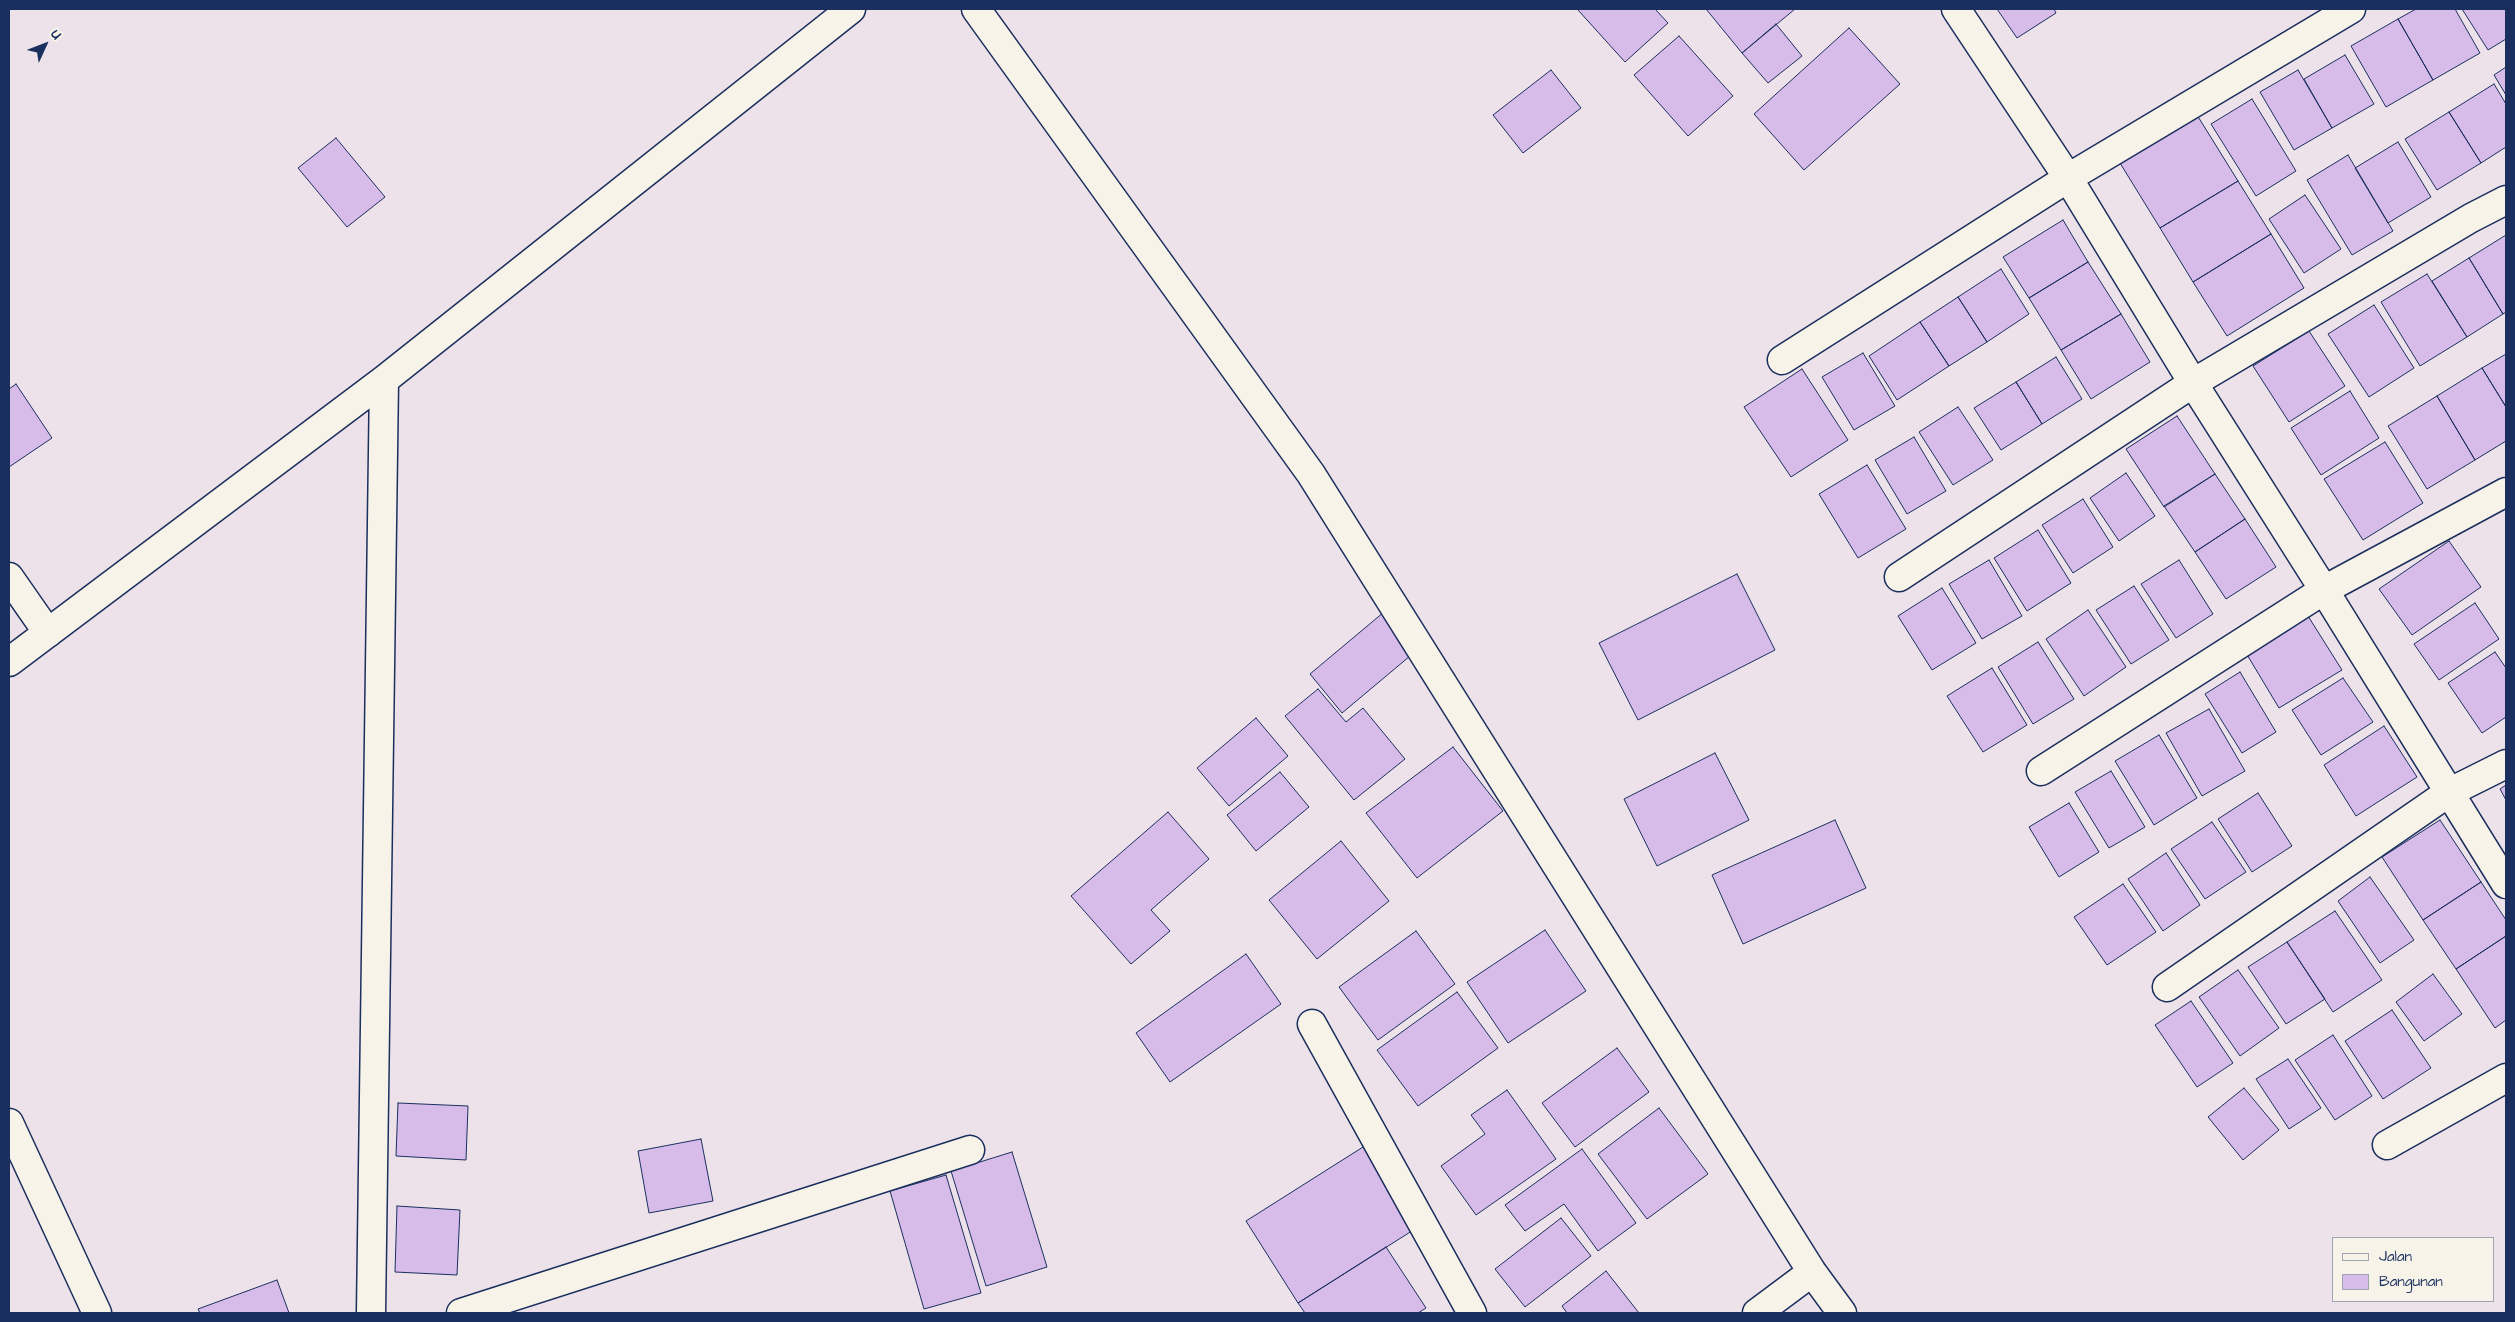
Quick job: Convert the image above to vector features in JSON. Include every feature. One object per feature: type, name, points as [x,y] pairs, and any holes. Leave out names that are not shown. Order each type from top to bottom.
[{"type":"street","points":[[9,662],[384,380],[851,9]]},
{"type":"street","points":[[976,9],[1311,474],[1812,1272],[1842,1313]]},
{"type":"street","points":[[1956,9],[2068,178],[2193,383],[2324,590],[2448,794],[2506,884]]},
{"type":"street","points":[[1782,360],[2068,178],[2351,9]]},
{"type":"street","points":[[1899,577],[2193,383],[2471,218],[2506,200]]},
{"type":"street","points":[[371,1313],[384,380]]},
{"type":"street","points":[[2041,770],[2324,590],[2506,492]]},
{"type":"street","points":[[9,577],[48,633]]},
{"type":"street","points":[[2167,987],[2448,794],[2506,764]]},
{"type":"street","points":[[1312,1024],[1472,1313]]},
{"type":"street","points":[[2387,1145],[2506,1078]]},
{"type":"street","points":[[9,1123],[97,1313]]},
{"type":"street","points":[[461,1313],[970,1150]]},
{"type":"street","points":[[1757,1313],[1812,1272]]},
{"type":"building","points":[[1579,9],[1655,9],[1668,23],[1625,62]]},
{"type":"building","points":[[1706,9],[1795,9],[1742,53]]},
{"type":"building","points":[[1997,9],[2054,9],[2056,13],[2017,38]]},
{"type":"building","points":[[2416,9],[2455,9],[2480,53],[2433,80],[2398,19]]},
{"type":"building","points":[[2462,9],[2506,9],[2506,39],[2488,50]]},
{"type":"building","points":[[2398,19],[2433,80],[2386,107],[2351,46]]},
{"type":"building","points":[[1776,24],[1802,56],[1768,83],[1742,53]]},
{"type":"building","points":[[1849,28],[1900,84],[1804,170],[1754,114]]},
{"type":"building","points":[[1679,36],[1733,96],[1688,136],[1634,75]]},
{"type":"building","points":[[2345,55],[2374,104],[2332,128],[2304,79]]},
{"type":"building","points":[[2506,67],[2506,95],[2494,75]]},
{"type":"building","points":[[1551,70],[1581,108],[1523,153],[1493,115]]},
{"type":"building","points":[[2298,70],[2332,128],[2294,150],[2260,92]]},
{"type":"building","points":[[2494,84],[2506,104],[2506,147],[2481,163],[2449,112]]},
{"type":"building","points":[[2252,99],[2296,171],[2256,196],[2211,124]]},
{"type":"building","points":[[2449,112],[2481,163],[2437,190],[2405,139]]},
{"type":"building","points":[[2197,115],[2238,181],[2160,228],[2120,163]]},
{"type":"building","points":[[336,138],[385,197],[347,227],[298,168]]},
{"type":"building","points":[[2398,142],[2431,197],[2388,223],[2355,168]]},
{"type":"building","points":[[2348,155],[2393,231],[2352,255],[2307,180]]},
{"type":"building","points":[[2238,181],[2271,234],[2193,282],[2160,228]]},
{"type":"building","points":[[2305,195],[2341,249],[2304,273],[2269,219]]},
{"type":"building","points":[[2063,220],[2088,262],[2029,298],[2003,257]]},
{"type":"building","points":[[2271,234],[2304,288],[2227,336],[2193,282]]},
{"type":"building","points":[[2506,235],[2506,312],[2503,314],[2469,258]]},
{"type":"building","points":[[2469,258],[2503,314],[2467,337],[2432,281]]},
{"type":"building","points":[[2088,262],[2121,314],[2061,350],[2029,298]]},
{"type":"building","points":[[2001,269],[2029,314],[1987,342],[1958,297]]},
{"type":"building","points":[[2427,274],[2467,337],[2420,366],[2381,302]]},
{"type":"building","points":[[1958,297],[1987,342],[1949,366],[1920,322]]},
{"type":"building","points":[[2374,305],[2414,368],[2369,397],[2328,334]]},
{"type":"building","points":[[2121,314],[2150,362],[2091,399],[2061,350]]},
{"type":"building","points":[[1920,322],[1949,366],[1897,400],[1869,356]]},
{"type":"building","points":[[2309,331],[2345,386],[2289,422],[2253,366]]},
{"type":"building","points":[[1863,353],[1895,406],[1854,430],[1822,377]]},
{"type":"building","points":[[2506,354],[2506,407],[2482,368]]},
{"type":"building","points":[[2056,357],[2082,399],[2042,424],[2016,382]]},
{"type":"building","points":[[2482,368],[2506,407],[2506,441],[2475,460],[2437,396]]},
{"type":"building","points":[[1802,369],[1848,440],[1791,477],[1744,407]]},
{"type":"building","points":[[2016,382],[2042,424],[2001,450],[1974,408]]},
{"type":"building","points":[[16,384],[52,438],[9,467],[9,389]]},
{"type":"building","points":[[2350,391],[2379,438],[2321,475],[2291,428]]},
{"type":"building","points":[[2437,396],[2475,460],[2427,489],[2388,426]]},
{"type":"building","points":[[1958,407],[1993,460],[1953,485],[1919,432]]},
{"type":"building","points":[[2177,416],[2215,474],[2164,507],[2126,449]]},
{"type":"building","points":[[1914,437],[1946,491],[1907,514],[1875,460]]},
{"type":"building","points":[[2385,442],[2423,503],[2363,540],[2324,479]]},
{"type":"building","points":[[1867,465],[1906,529],[1858,558],[1819,494]]},
{"type":"building","points":[[2126,473],[2155,516],[2119,541],[2090,498]]},
{"type":"building","points":[[2215,474],[2245,519],[2195,552],[2164,506]]},
{"type":"building","points":[[2083,499],[2113,547],[2073,573],[2042,525]]},
{"type":"building","points":[[2245,519],[2276,567],[2226,599],[2195,552]]},
{"type":"building","points":[[2038,530],[2071,583],[2027,611],[1994,558]]},
{"type":"building","points":[[2449,541],[2481,587],[2412,635],[2379,589]]},
{"type":"building","points":[[1989,560],[2022,616],[1982,639],[1949,584]]},
{"type":"building","points":[[2179,560],[2213,614],[2176,638],[2141,584]]},
{"type":"building","points":[[1737,574],[1775,650],[1638,720],[1599,643]]},
{"type":"building","points":[[2134,586],[2169,640],[2131,664],[2096,610]]},
{"type":"building","points":[[1942,588],[1976,643],[1932,670],[1898,616]]},
{"type":"building","points":[[2475,603],[2499,639],[2439,680],[2414,644]]},
{"type":"building","points":[[2088,610],[2126,667],[2084,696],[2046,639]]},
{"type":"building","points":[[1384,612],[1416,651],[1342,713],[1310,674]]},
{"type":"building","points":[[2308,616],[2342,670],[2279,708],[2246,653]]},
{"type":"building","points":[[2038,642],[2074,699],[2033,724],[1998,667]]},
{"type":"building","points":[[2495,652],[2506,668],[2506,717],[2482,733],[2448,683]]},
{"type":"building","points":[[1992,668],[2027,725],[1983,752],[1947,696]]},
{"type":"building","points":[[2240,672],[2276,732],[2242,753],[2205,694]]},
{"type":"building","points":[[2343,678],[2373,722],[2321,755],[2292,710]]},
{"type":"building","points":[[1318,689],[1346,722],[1363,708],[1405,759],[1354,800],[1285,716]]},
{"type":"building","points":[[2209,709],[2245,771],[2202,796],[2166,733]]},
{"type":"building","points":[[1256,718],[1288,756],[1229,806],[1197,768]]},
{"type":"building","points":[[2384,726],[2417,777],[2356,816],[2324,765]]},
{"type":"building","points":[[2159,735],[2197,798],[2154,825],[2115,761]]},
{"type":"building","points":[[1453,747],[1503,811],[1417,878],[1366,813]]},
{"type":"building","points":[[1715,753],[1749,820],[1657,866],[1624,799]]},
{"type":"building","points":[[2111,771],[2145,827],[2109,848],[2075,792]]},
{"type":"building","points":[[1280,772],[1309,807],[1256,851],[1227,815]]},
{"type":"building","points":[[2506,785],[2506,800],[2500,789]]},
{"type":"building","points":[[2258,793],[2292,846],[2252,872],[2218,819]]},
{"type":"building","points":[[2069,803],[2099,852],[2059,877],[2029,827]]},
{"type":"building","points":[[1168,812],[1209,859],[1151,910],[1170,931],[1131,964],[1071,896]]},
{"type":"building","points":[[1835,820],[1866,888],[1743,944],[1712,875]]},
{"type":"building","points":[[2440,820],[2481,882],[2423,920],[2382,857]]},
{"type":"building","points":[[2212,822],[2246,872],[2205,899],[2171,849]]},
{"type":"building","points":[[1341,841],[1389,901],[1317,959],[1269,900]]},
{"type":"building","points":[[2166,853],[2200,905],[2163,931],[2128,879]]},
{"type":"building","points":[[2370,877],[2414,940],[2380,963],[2338,901]]},
{"type":"building","points":[[2481,882],[2506,920],[2506,936],[2456,969],[2423,920]]},
{"type":"building","points":[[2123,884],[2156,932],[2107,965],[2074,917]]},
{"type":"building","points":[[2335,911],[2382,980],[2333,1012],[2287,942]]},
{"type":"building","points":[[1545,930],[1586,991],[1508,1043],[1467,982]]},
{"type":"building","points":[[1416,931],[1455,984],[1378,1040],[1339,987]]},
{"type":"building","points":[[2506,936],[2506,1020],[2495,1028],[2456,969]]},
{"type":"building","points":[[2287,942],[2325,999],[2286,1024],[2248,967]]},
{"type":"building","points":[[1246,954],[1281,1004],[1170,1082],[1136,1033]]},
{"type":"building","points":[[2238,970],[2279,1028],[2240,1056],[2199,997]]},
{"type":"building","points":[[2433,974],[2462,1014],[2424,1041],[2396,1002]]},
{"type":"building","points":[[1457,992],[1498,1048],[1418,1106],[1377,1050]]},
{"type":"building","points":[[2191,1001],[2233,1063],[2197,1087],[2155,1025]]},
{"type":"building","points":[[2392,1010],[2431,1068],[2383,1099],[2345,1041]]},
{"type":"building","points":[[2333,1035],[2372,1096],[2335,1120],[2295,1060]]},
{"type":"building","points":[[1617,1048],[1649,1092],[1575,1147],[1542,1103]]},
{"type":"building","points":[[2288,1059],[2321,1108],[2289,1129],[2256,1079]]},
{"type":"building","points":[[2244,1088],[2279,1130],[2243,1160],[2208,1117]]},
{"type":"building","points":[[1507,1090],[1556,1159],[1476,1215],[1441,1166],[1485,1134],[1471,1115]]},
{"type":"building","points":[[398,1103],[468,1106],[466,1160],[396,1156]]},
{"type":"building","points":[[1659,1108],[1708,1174],[1647,1219],[1598,1154]]},
{"type":"building","points":[[701,1139],[713,1201],[649,1213],[638,1151]]},
{"type":"building","points":[[1363,1147],[1415,1229],[1298,1303],[1246,1221]]},
{"type":"building","points":[[1582,1149],[1636,1223],[1598,1251],[1564,1204],[1525,1231],[1505,1205]]},
{"type":"building","points":[[1012,1152],[1047,1267],[986,1286],[951,1171]]},
{"type":"building","points":[[946,1175],[981,1293],[924,1309],[890,1191]]},
{"type":"building","points":[[397,1206],[460,1210],[457,1275],[395,1272]]},
{"type":"building","points":[[1561,1218],[1591,1256],[1525,1307],[1495,1269]]},
{"type":"building","points":[[1386,1247],[1426,1308],[1418,1313],[1305,1313],[1298,1303]]},
{"type":"building","points":[[1606,1271],[1639,1313],[1567,1313],[1562,1306]]},
{"type":"building","points":[[277,1280],[289,1313],[200,1313],[198,1309]]}]
